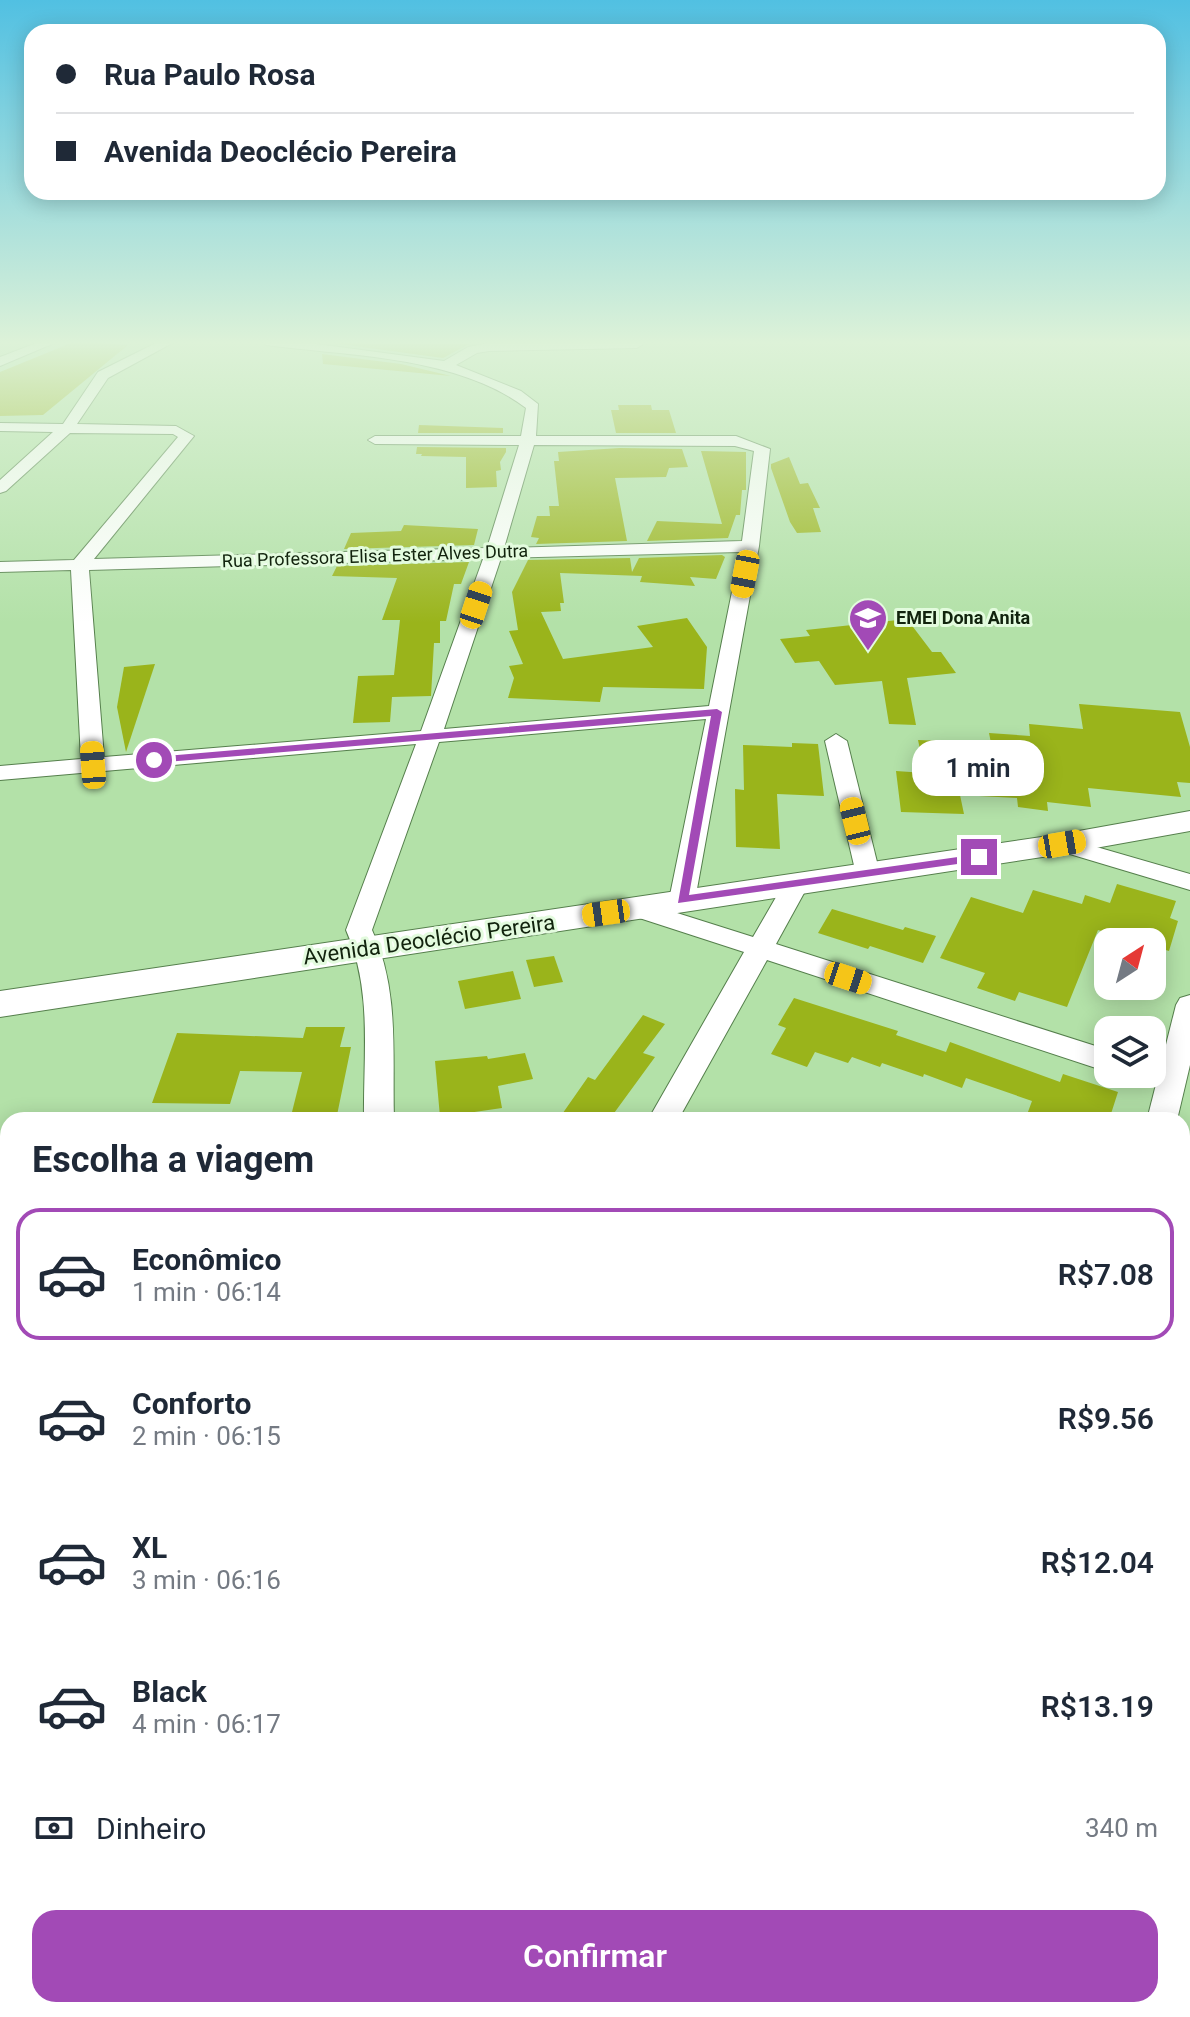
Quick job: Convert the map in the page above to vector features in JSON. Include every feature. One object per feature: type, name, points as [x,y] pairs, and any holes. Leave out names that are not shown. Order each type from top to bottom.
[{"type":"street","points":[[0,488],[59,435]]},
{"type":"street","points":[[93,765],[80,564],[185,435]]},
{"type":"street","points":[[379,1112],[381,1022],[369,947],[359,930],[431,737],[530,435]]},
{"type":"street","points":[[375,440],[736,441],[762,449],[750,546],[682,900]]},
{"type":"street","name":"Rua Professora Elisa Ester Alves Dutra","points":[[0,567],[750,546]]},
{"type":"street","points":[[0,773],[717,712]]},
{"type":"street","points":[[836,741],[868,874]]},
{"type":"street","name":"Avenida Deoclécio Pereira","points":[[0,1004],[868,874],[1190,821]]},
{"type":"street","points":[[1062,844],[1190,882]]},
{"type":"street","points":[[668,1112],[762,950],[796,884]]},
{"type":"street","points":[[636,908],[1094,1057]]},
{"type":"street","points":[[1164,1112],[1190,1005]]},
{"type":"building","points":[[417,447],[506,448],[500,462],[501,470],[496,471],[497,487],[466,488],[466,457],[421,456],[416,454]]},
{"type":"building","points":[[620,448],[682,449],[688,467],[669,468],[666,477],[615,478],[627,541],[536,544],[539,538],[531,537],[537,516],[550,516],[549,506],[559,506],[554,461],[559,461],[558,452]]},
{"type":"building","points":[[701,451],[746,452],[746,490],[742,490],[740,515],[736,515],[728,538],[647,541],[657,521],[722,524]]},
{"type":"building","points":[[789,457],[800,484],[808,483],[820,508],[813,508],[821,532],[797,533],[790,522],[771,468],[771,464]]},
{"type":"building","points":[[404,525],[478,529],[474,545],[344,549],[351,533],[401,531]]},
{"type":"building","points":[[725,557],[716,579],[690,577],[695,586],[640,582],[642,576],[560,573],[564,603],[560,603],[561,611],[541,612],[563,659],[653,647],[637,626],[687,618],[707,647],[704,689],[603,687],[600,702],[508,698],[514,678],[509,666],[523,664],[509,631],[518,630],[512,592],[528,560],[630,558],[632,572],[639,558]]},
{"type":"building","points":[[469,562],[461,584],[454,584],[446,621],[440,621],[440,643],[434,643],[431,696],[392,697],[390,722],[353,723],[358,676],[394,675],[400,620],[382,620],[397,578],[332,576],[337,566]]},
{"type":"building","points":[[907,619],[932,652],[941,652],[956,673],[907,678],[916,725],[889,724],[882,681],[835,685],[819,661],[795,663],[780,639],[810,636],[806,630]]},
{"type":"building","points":[[155,664],[126,752],[117,707],[124,667]]},
{"type":"building","points":[[1079,704],[1180,712],[1190,747],[1190,783],[1177,782],[1181,797],[1088,788],[1091,807],[1047,802],[1048,811],[1018,807],[1017,798],[960,795],[964,814],[901,812],[896,771],[925,773],[918,740],[991,743],[989,733],[1030,736],[1029,724],[1083,729]]},
{"type":"building","points":[[792,743],[818,744],[824,796],[777,794],[780,849],[736,847],[735,789],[744,790],[743,745],[792,747]]},
{"type":"building","points":[[1117,884],[1176,901],[1170,918],[1178,921],[1169,951],[1166,950],[1166,928],[1094,928],[1094,940],[1067,1007],[1019,992],[1015,1001],[977,988],[985,973],[940,958],[971,897],[1023,913],[1033,890],[1082,904],[1085,895],[1110,903]]},
{"type":"building","points":[[832,909],[903,930],[905,927],[936,936],[923,963],[870,946],[868,949],[818,933]]},
{"type":"building","points":[[554,956],[563,982],[534,987],[526,960]]},
{"type":"building","points":[[513,971],[521,999],[465,1009],[458,981]]},
{"type":"building","points":[[794,998],[898,1031],[896,1035],[946,1052],[950,1042],[1060,1082],[1063,1074],[1094,1084],[1094,1088],[1118,1092],[1112,1112],[1028,1112],[1032,1101],[966,1078],[962,1088],[924,1074],[923,1077],[882,1063],[880,1067],[852,1057],[848,1063],[815,1052],[807,1067],[771,1054],[786,1028],[778,1025]]},
{"type":"building","points":[[643,1015],[665,1024],[643,1053],[655,1057],[615,1112],[564,1112],[588,1077],[595,1080]]},
{"type":"building","points":[[306,1027],[345,1027],[340,1047],[351,1047],[338,1112],[292,1112],[302,1072],[240,1071],[230,1104],[152,1103],[177,1033],[303,1038]]},
{"type":"building","points":[[525,1053],[533,1079],[498,1086],[502,1108],[440,1112],[435,1061],[487,1056],[488,1059]]},
{"type":"place","name":"EMEI Dona Anita","points":[[868,652]]},
{"type":"route","points":[[154,760],[717,712],[682,900],[979,857]]}]
